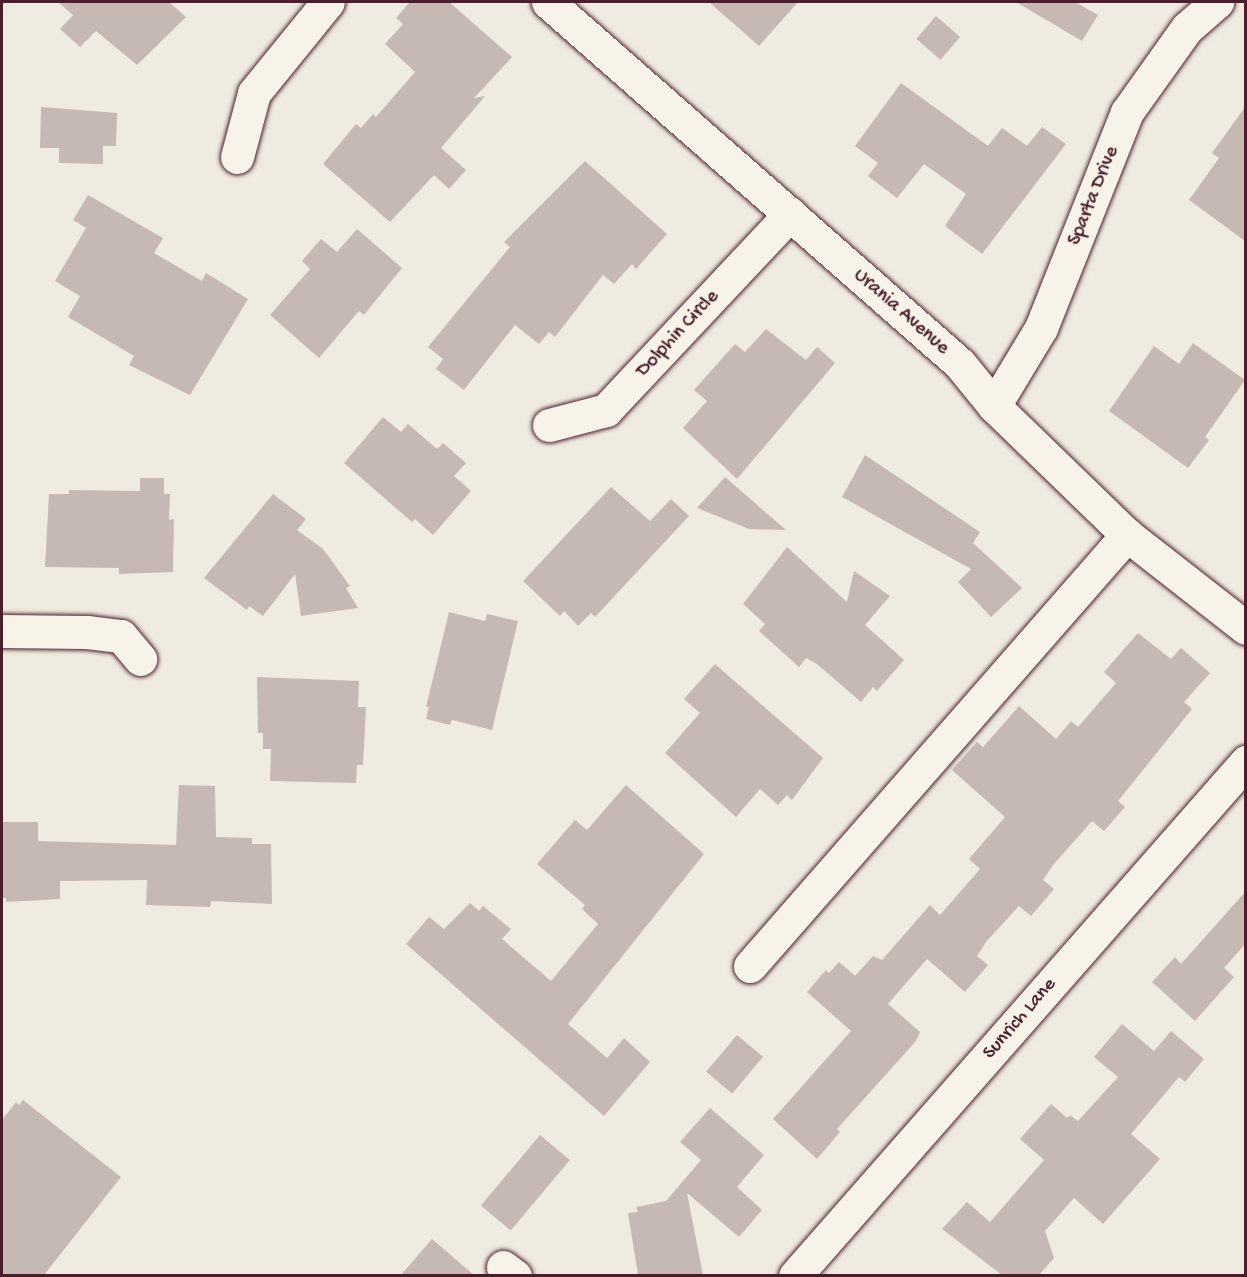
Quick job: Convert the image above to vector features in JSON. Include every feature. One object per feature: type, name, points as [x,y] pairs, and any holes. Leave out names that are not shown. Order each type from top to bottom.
[{"type":"street","points":[[237,157],[254,93],[328,2]]},
{"type":"street","name":"Urania Avenue","points":[[548,2],[960,364],[994,406],[1126,535],[1245,628]]},
{"type":"street","name":"Sparta Drive","points":[[994,406],[1041,328],[1127,112],[1188,27],[1217,2]]},
{"type":"street","name":"Dolphin Circle","points":[[549,425],[606,410],[790,214]]},
{"type":"street","points":[[750,966],[1126,535]]},
{"type":"street","points":[[2,631],[87,632],[121,636],[140,659]]},
{"type":"street","name":"Sunrich Lane","points":[[795,1275],[1245,762]]},
{"type":"building","points":[[58,2],[169,2],[186,17],[137,65],[96,31],[80,47],[60,29],[73,15]]},
{"type":"building","points":[[410,2],[449,2],[512,57],[474,98],[485,96],[441,148],[466,170],[449,189],[434,175],[390,222],[323,164],[356,124],[361,128],[373,114],[376,117],[415,72],[385,44],[403,24],[396,18]]},
{"type":"building","points":[[709,2],[798,2],[759,46]]},
{"type":"building","points":[[1016,2],[1075,2],[1098,15],[1082,41]]},
{"type":"building","points":[[936,16],[960,37],[940,60],[916,39]]},
{"type":"building","points":[[901,83],[988,146],[1002,128],[1027,146],[1042,127],[1066,144],[982,254],[945,226],[966,194],[924,164],[897,198],[868,176],[878,163],[855,146]]},
{"type":"building","points":[[41,107],[117,113],[116,146],[103,146],[103,164],[59,163],[59,148],[40,148]]},
{"type":"building","points":[[1245,107],[1245,241],[1189,200],[1219,158],[1212,153]]},
{"type":"building","points":[[585,161],[667,234],[636,269],[632,264],[614,284],[603,275],[555,337],[549,332],[539,344],[515,325],[464,390],[436,369],[443,359],[428,347],[510,247],[504,242]]},
{"type":"building","points":[[88,195],[163,238],[154,253],[202,281],[206,273],[248,299],[190,395],[129,365],[134,356],[68,317],[80,296],[55,281],[86,228],[73,220]]},
{"type":"building","points":[[357,229],[402,268],[364,315],[359,311],[319,358],[270,315],[310,269],[302,261],[321,239],[337,252]]},
{"type":"building","points":[[766,329],[806,360],[817,347],[835,363],[737,479],[683,428],[707,401],[694,390],[735,344],[745,352]]},
{"type":"building","points":[[1193,343],[1245,380],[1205,437],[1209,440],[1188,468],[1109,411],[1154,346],[1179,364]]},
{"type":"building","points":[[383,417],[401,432],[408,424],[437,449],[443,443],[466,463],[454,476],[471,491],[433,535],[415,519],[412,522],[344,463]]},
{"type":"building","points":[[865,455],[980,532],[973,543],[1022,588],[991,617],[958,582],[971,569],[842,497]]},
{"type":"building","points":[[725,477],[786,530],[749,529],[697,508]]},
{"type":"building","points":[[140,478],[164,478],[164,494],[170,494],[169,520],[174,519],[173,572],[119,574],[119,568],[45,567],[49,494],[69,494],[69,490],[140,491]]},
{"type":"building","points":[[611,487],[650,521],[671,499],[689,516],[595,617],[591,613],[578,626],[564,611],[560,616],[523,581]]},
{"type":"building","points":[[273,494],[306,519],[297,530],[323,549],[350,586],[346,588],[358,608],[301,616],[295,574],[263,616],[249,606],[247,610],[204,578]]},
{"type":"building","points":[[787,547],[847,602],[854,571],[890,596],[865,625],[904,660],[877,691],[873,687],[861,702],[817,664],[806,658],[799,667],[759,631],[765,624],[743,604]]},
{"type":"building","points":[[449,612],[485,621],[487,614],[518,621],[492,730],[452,720],[450,725],[426,719],[429,707],[426,707]]},
{"type":"building","points":[[1138,633],[1171,659],[1181,648],[1210,673],[1184,702],[1192,709],[1118,801],[1125,807],[1104,831],[1092,821],[1053,865],[1043,880],[1054,889],[1031,916],[1019,906],[986,942],[977,956],[988,965],[965,992],[927,959],[888,1004],[920,1032],[916,1041],[837,1129],[840,1132],[817,1159],[773,1119],[851,1031],[807,992],[826,970],[829,973],[839,962],[855,976],[873,956],[882,960],[930,905],[940,915],[980,869],[969,859],[1005,817],[952,770],[977,742],[983,747],[1019,706],[1056,739],[1071,721],[1078,727],[1116,683],[1104,672]]},
{"type":"building","points":[[715,664],[823,758],[792,800],[787,795],[778,805],[760,789],[736,817],[665,753],[700,713],[684,699]]},
{"type":"building","points":[[257,677],[359,681],[358,707],[366,707],[363,765],[357,765],[356,783],[270,781],[271,749],[263,749],[263,733],[258,733]]},
{"type":"building","points":[[179,785],[215,786],[216,837],[252,838],[252,844],[271,844],[272,904],[211,901],[210,907],[146,905],[147,880],[60,881],[60,899],[6,902],[6,898],[2,898],[2,822],[38,822],[38,841],[176,845]]},
{"type":"building","points":[[626,785],[704,854],[568,1024],[607,1058],[624,1038],[650,1062],[604,1116],[406,944],[429,917],[444,929],[470,903],[479,911],[483,906],[511,929],[502,939],[551,981],[598,924],[582,909],[585,905],[537,864],[575,820],[587,830]]},
{"type":"building","points":[[1245,892],[1245,944],[1224,968],[1234,977],[1195,1021],[1152,982],[1175,957],[1181,964]]},
{"type":"building","points":[[1122,1024],[1154,1051],[1171,1031],[1204,1059],[1185,1082],[1179,1077],[1131,1134],[1160,1159],[1103,1224],[1074,1198],[1045,1231],[1054,1258],[1039,1275],[1002,1275],[942,1229],[967,1202],[990,1222],[1044,1160],[1020,1139],[1051,1104],[1067,1118],[1070,1115],[1078,1121],[1118,1077],[1094,1057]]},
{"type":"building","points":[[737,1035],[763,1057],[732,1094],[706,1072]]},
{"type":"building","points":[[23,1100],[121,1177],[44,1275],[2,1275],[2,1120],[16,1102],[19,1105]]},
{"type":"building","points":[[710,1108],[764,1155],[737,1187],[762,1210],[739,1237],[687,1193],[703,1275],[638,1275],[628,1213],[638,1212],[636,1207],[666,1201],[701,1160],[680,1142]]},
{"type":"building","points":[[540,1135],[570,1160],[511,1231],[481,1205]]},
{"type":"building","points":[[432,1239],[474,1275],[401,1275]]}]
